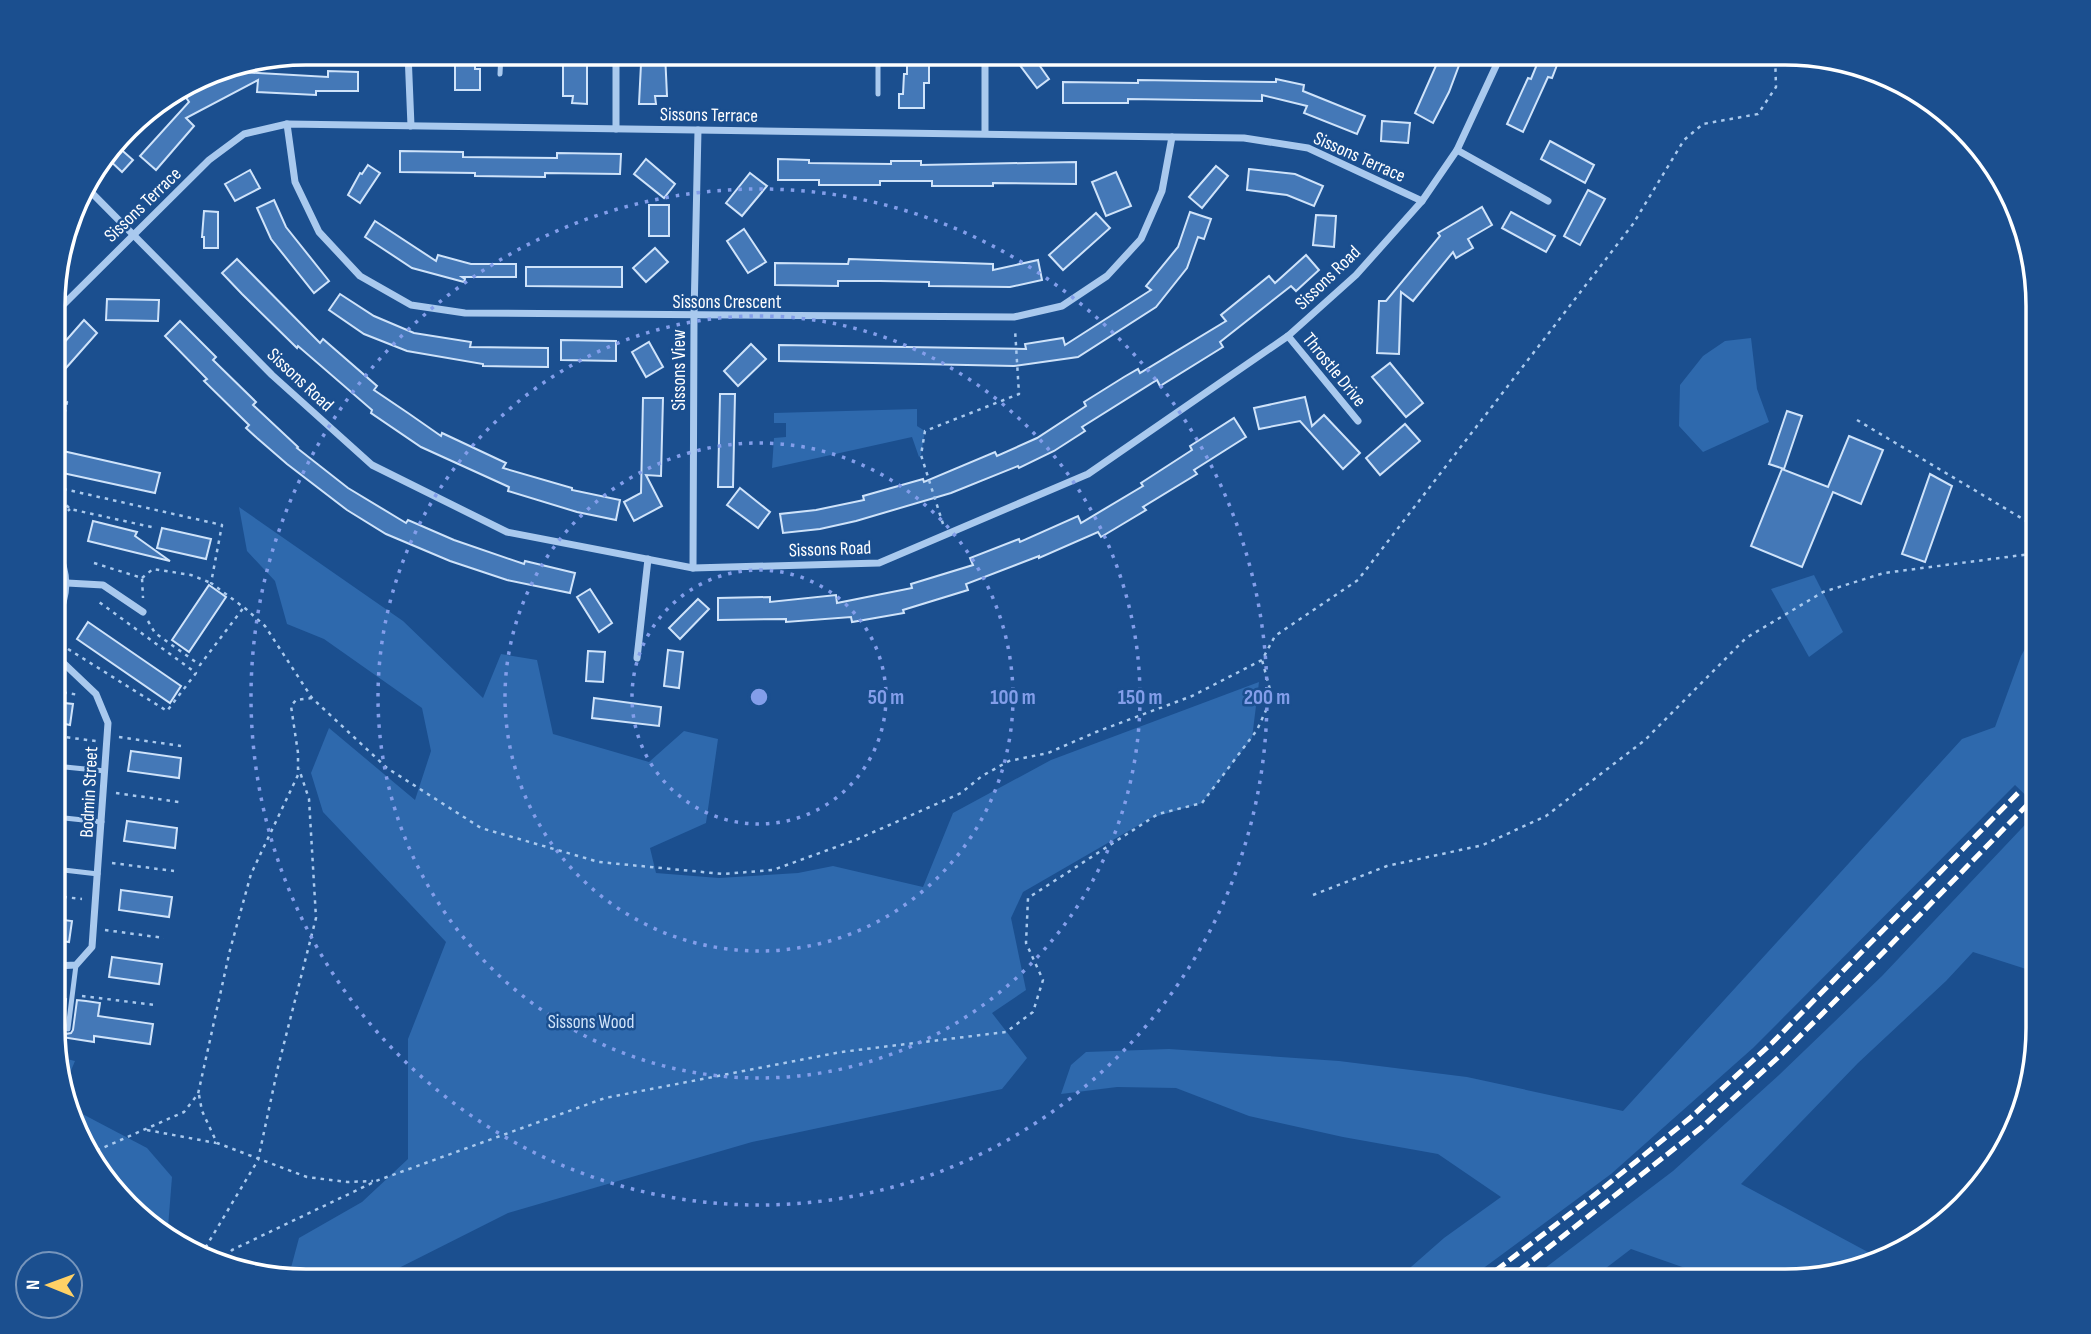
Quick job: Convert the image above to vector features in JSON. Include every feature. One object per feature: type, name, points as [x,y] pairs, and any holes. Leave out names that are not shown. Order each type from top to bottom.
[{"type":"street","points":[[409,65],[411,126]]},
{"type":"street","points":[[616,65],[616,129]]},
{"type":"street","points":[[985,65],[985,133]]},
{"type":"street","name":"Sissons Road","points":[[93,194],[272,375],[372,465],[507,532],[693,568],[879,563],[1088,474],[1288,336],[1356,275],[1422,201],[1458,150],[1496,65]]},
{"type":"street","name":"Sissons Terrace","points":[[65,303],[209,160],[244,134],[287,124],[1244,138],[1308,148],[1422,201]]},
{"type":"street","name":"Sissons Crescent","points":[[287,124],[295,181],[319,232],[360,276],[411,304],[465,313],[1014,317],[1062,306],[1107,276],[1141,239],[1162,191],[1172,136]]},
{"type":"street","name":"Sissons View","points":[[693,568],[698,130]]},
{"type":"street","points":[[1458,150],[1548,201]]},
{"type":"street","name":"Throstle Drive","points":[[1288,336],[1358,421]]},
{"type":"street","points":[[637,658],[648,559]]},
{"type":"street","points":[[65,570],[65,597]]},
{"type":"street","points":[[67,583],[103,585],[143,612]]},
{"type":"street","name":"Bodmin Street","points":[[65,665],[97,697],[108,723],[92,947],[76,965]]},
{"type":"street","points":[[65,966],[76,965]]},
{"type":"lane","points":[[500,65],[500,74]]},
{"type":"lane","points":[[878,65],[878,94]]},
{"type":"lane","points":[[65,767],[105,771]]},
{"type":"lane","points":[[65,818],[102,822]]},
{"type":"lane","points":[[65,870],[98,874]]},
{"type":"lane","points":[[68,1029],[76,965]]},
{"type":"path","points":[[142,578],[153,569],[191,575],[211,583],[244,607],[265,626],[312,698],[387,768],[481,828],[598,862],[723,874],[773,870],[858,839],[961,793],[982,776],[1009,761],[1048,753],[1192,696],[1262,660],[1275,636],[1358,580],[1633,225],[1684,140],[1703,124],[1758,114],[1776,87],[1775,65]]},
{"type":"path","points":[[946,534],[921,455],[925,431],[1019,394],[1014,317]]},
{"type":"path","points":[[1857,420],[2026,521]]},
{"type":"path","points":[[65,489],[222,524],[211,583]]},
{"type":"path","points":[[65,504],[69,509],[156,528]]},
{"type":"path","points":[[65,513],[69,509]]},
{"type":"path","points":[[1313,895],[1387,866],[1483,845],[1546,816],[1645,740],[1746,638],[1823,592],[1884,573],[2026,555]]},
{"type":"path","points":[[94,563],[142,578]]},
{"type":"path","points":[[142,578],[143,612],[155,633],[200,665],[244,607]]},
{"type":"path","points":[[66,648],[167,711],[196,673],[99,602],[103,585]]},
{"type":"path","points":[[227,1256],[232,1250],[376,1181],[605,1098],[841,1052],[1006,1032],[1033,1012],[1043,980],[1027,943],[1028,898],[1158,814],[1202,803],[1257,730],[1272,697],[1262,660]]},
{"type":"path","points":[[65,692],[97,697]]},
{"type":"path","points":[[98,1150],[184,1112],[198,1094],[230,950],[251,874],[298,775],[290,706],[296,700],[312,698]]},
{"type":"path","points":[[65,736],[181,746]]},
{"type":"path","points":[[206,1247],[258,1160],[278,1067],[316,918],[309,799],[298,764]]},
{"type":"path","points":[[104,791],[179,802]]},
{"type":"path","points":[[99,861],[174,871]]},
{"type":"path","points":[[65,896],[96,901]]},
{"type":"path","points":[[94,929],[164,938]]},
{"type":"path","points":[[72,994],[155,1005]]},
{"type":"path","points":[[198,1094],[202,1111],[218,1143]]},
{"type":"path","points":[[147,1130],[218,1143],[307,1177],[347,1182],[376,1181]]},
{"type":"green space","points":[[1751,338],[1757,389],[1769,422],[1703,452],[1679,426],[1680,385],[1703,356],[1725,341]]},
{"type":"green space","points":[[917,409],[917,426],[925,431],[919,457],[912,437],[772,468],[774,438],[786,437],[786,423],[774,423],[774,413]]},
{"type":"green space","name":"Sissons Wood","points":[[239,507],[403,621],[483,698],[501,654],[537,660],[553,734],[649,762],[684,731],[718,739],[706,823],[650,848],[656,873],[719,878],[798,873],[833,866],[923,887],[953,813],[1051,760],[1259,682],[1252,738],[1202,803],[1151,818],[1023,892],[1011,918],[1026,990],[992,1013],[1027,1058],[1002,1089],[752,1142],[508,1213],[397,1269],[291,1268],[299,1238],[362,1202],[408,1159],[408,1039],[446,942],[323,812],[311,773],[329,728],[415,800],[431,751],[422,708],[324,639],[287,624],[275,581],[247,551]]},
{"type":"green space","points":[[1814,575],[1843,632],[1809,657],[1771,589]]},
{"type":"green space","points":[[2026,647],[2026,796],[2015,785],[1753,1048],[1611,1174],[1482,1269],[1409,1269],[1444,1238],[1501,1197],[1438,1154],[1249,1116],[1176,1088],[1117,1087],[1061,1094],[1071,1065],[1086,1052],[1169,1049],[1339,1061],[1467,1077],[1623,1111],[1962,739],[1995,727]]},
{"type":"green space","points":[[2026,824],[2026,969],[1973,952],[1946,981],[1858,1063],[1741,1184],[1871,1253],[1832,1265],[1801,1269],[1688,1269],[1631,1249],[1605,1269],[1544,1269],[1673,1171],[1779,1075],[1882,976]]},
{"type":"green space","points":[[67,1059],[75,1061],[69,1075]]},
{"type":"green space","points":[[81,1113],[147,1148],[172,1177],[168,1226],[135,1199],[105,1162]]},
{"type":"building","points":[[455,65],[475,65],[475,69],[480,69],[480,90],[455,90]]},
{"type":"building","points":[[563,65],[587,65],[587,104],[572,103],[573,96],[563,96]]},
{"type":"building","points":[[641,65],[666,65],[667,96],[655,96],[656,104],[639,104]]},
{"type":"building","points":[[907,65],[929,65],[929,83],[924,83],[924,108],[899,108],[899,94],[903,94],[904,74],[907,74]]},
{"type":"building","points":[[1020,65],[1039,65],[1049,79],[1037,88]]},
{"type":"building","points":[[1436,65],[1459,65],[1433,123],[1415,113]]},
{"type":"building","points":[[1537,65],[1557,65],[1552,78],[1548,77],[1523,132],[1507,124],[1528,78],[1531,79]]},
{"type":"building","points":[[328,71],[358,72],[358,91],[316,91],[316,95],[257,92],[258,80],[186,118],[194,126],[156,170],[140,156],[189,102],[186,97],[213,83],[246,72],[328,77]]},
{"type":"building","points":[[1276,79],[1304,85],[1303,91],[1365,116],[1357,134],[1304,113],[1307,106],[1262,95],[1262,101],[1128,99],[1128,103],[1063,103],[1063,82],[1276,82]]},
{"type":"building","points":[[1382,121],[1410,123],[1408,143],[1381,141]]},
{"type":"building","points":[[1550,141],[1594,165],[1585,183],[1541,159]]},
{"type":"building","points":[[122,150],[133,160],[122,172],[112,163]]},
{"type":"building","points":[[400,151],[463,152],[463,157],[557,158],[557,153],[621,154],[620,174],[545,173],[545,177],[400,172]]},
{"type":"building","points":[[646,159],[675,184],[664,198],[634,174]]},
{"type":"building","points":[[778,159],[809,160],[809,163],[891,164],[891,161],[921,161],[921,165],[1076,162],[1076,184],[993,183],[993,186],[932,186],[932,181],[880,181],[880,185],[819,185],[819,180],[778,180]]},
{"type":"building","points":[[368,165],[380,173],[360,203],[348,195],[360,173],[362,174]]},
{"type":"building","points":[[1216,166],[1228,176],[1202,208],[1189,197]]},
{"type":"building","points":[[1249,169],[1295,174],[1323,186],[1314,206],[1287,195],[1247,190]]},
{"type":"building","points":[[250,170],[260,188],[235,201],[225,184]]},
{"type":"building","points":[[1116,172],[1131,206],[1106,216],[1092,182]]},
{"type":"building","points":[[750,173],[767,186],[742,216],[726,203]]},
{"type":"building","points":[[1588,190],[1605,199],[1580,245],[1564,236]]},
{"type":"building","points":[[274,200],[286,227],[329,281],[314,293],[271,239],[257,208]]},
{"type":"building","points":[[649,205],[669,205],[669,236],[649,236]]},
{"type":"building","points":[[1482,207],[1492,225],[1468,239],[1473,248],[1456,258],[1453,252],[1413,301],[1401,292],[1399,354],[1377,353],[1379,301],[1386,301],[1440,236],[1438,233]]},
{"type":"building","points":[[204,211],[218,212],[218,248],[204,248]]},
{"type":"building","points":[[1190,212],[1211,219],[1204,239],[1198,237],[1187,268],[1156,307],[1078,357],[1014,366],[779,361],[779,345],[1026,349],[1025,344],[1063,338],[1065,345],[1151,290],[1146,286],[1178,247]]},
{"type":"building","points":[[1511,212],[1555,236],[1546,252],[1502,228]]},
{"type":"building","points":[[1096,213],[1110,228],[1063,270],[1049,255]]},
{"type":"building","points":[[1316,215],[1336,216],[1334,247],[1313,245]]},
{"type":"building","points":[[375,221],[436,261],[438,255],[471,264],[516,264],[516,277],[462,277],[464,282],[412,268],[365,237]]},
{"type":"building","points":[[744,229],[766,262],[748,273],[727,241]]},
{"type":"building","points":[[655,248],[668,262],[646,282],[633,268]]},
{"type":"building","points":[[1306,255],[1319,270],[1296,291],[1291,286],[1220,342],[1223,347],[1160,386],[1157,380],[1082,427],[1085,431],[1054,451],[1019,468],[1018,466],[951,493],[856,521],[783,533],[780,514],[864,500],[863,496],[923,479],[924,482],[995,452],[997,456],[1037,438],[1086,406],[1084,402],[1124,377],[1138,369],[1140,373],[1226,321],[1221,315],[1269,276],[1275,283]]},
{"type":"building","points":[[237,259],[320,343],[323,339],[377,386],[374,390],[441,436],[442,433],[506,463],[503,468],[572,490],[620,500],[616,520],[577,512],[508,491],[509,487],[421,447],[371,413],[372,410],[298,346],[297,348],[222,273]]},
{"type":"building","points":[[849,259],[993,264],[993,270],[1038,260],[1042,280],[1010,287],[929,286],[929,282],[880,281],[838,281],[838,286],[775,285],[775,263],[848,264]]},
{"type":"building","points":[[526,267],[622,267],[622,287],[526,286]]},
{"type":"building","points":[[340,294],[374,316],[414,333],[471,342],[470,347],[548,348],[548,367],[483,366],[407,351],[364,334],[329,310]]},
{"type":"building","points":[[107,299],[159,300],[158,321],[106,320]]},
{"type":"building","points":[[84,320],[97,333],[66,368],[65,342]]},
{"type":"building","points":[[180,321],[216,357],[213,360],[256,402],[253,405],[297,448],[348,488],[406,523],[408,520],[454,540],[524,564],[525,561],[575,573],[570,593],[507,580],[450,561],[386,534],[347,510],[257,438],[246,428],[249,425],[204,381],[207,379],[165,336]]},
{"type":"building","points":[[561,340],[616,341],[616,361],[561,360]]},
{"type":"building","points":[[649,342],[663,367],[646,377],[632,352]]},
{"type":"building","points":[[751,344],[766,359],[738,386],[724,371]]},
{"type":"building","points":[[1390,363],[1423,403],[1406,417],[1372,377]]},
{"type":"building","points":[[720,394],[735,394],[733,487],[718,487]]},
{"type":"building","points":[[1305,397],[1312,426],[1324,415],[1360,453],[1343,469],[1300,421],[1259,429],[1254,408]]},
{"type":"building","points":[[643,398],[663,398],[661,476],[646,475],[662,506],[634,521],[624,502],[641,493]]},
{"type":"building","points":[[1787,411],[1802,416],[1784,469],[1769,464]]},
{"type":"building","points":[[1234,418],[1246,437],[1194,470],[1197,474],[1143,507],[1146,510],[1101,537],[1098,532],[1039,558],[966,584],[968,590],[903,610],[904,613],[852,622],[851,617],[786,622],[786,619],[718,620],[718,598],[770,597],[770,602],[836,595],[837,603],[912,588],[911,584],[973,565],[970,558],[1019,539],[1020,542],[1078,516],[1081,523],[1143,486],[1141,483],[1192,450],[1190,446]]},
{"type":"building","points":[[1405,424],[1420,441],[1380,475],[1366,458]]},
{"type":"building","points":[[1849,436],[1883,450],[1861,504],[1833,492],[1802,567],[1751,546],[1782,469],[1828,487]]},
{"type":"building","points":[[65,451],[160,473],[155,493],[65,474]]},
{"type":"building","points":[[1930,474],[1952,486],[1925,562],[1902,554]]},
{"type":"building","points":[[740,488],[770,512],[758,528],[727,505]]},
{"type":"building","points":[[93,521],[137,532],[135,536],[170,561],[88,541]]},
{"type":"building","points":[[162,528],[211,539],[206,559],[157,548]]},
{"type":"building","points":[[209,585],[226,597],[189,652],[172,640]]},
{"type":"building","points":[[590,589],[612,623],[599,632],[577,597]]},
{"type":"building","points":[[698,599],[709,609],[680,639],[669,628]]},
{"type":"building","points":[[88,622],[181,686],[170,703],[77,639]]},
{"type":"building","points":[[668,650],[683,652],[679,688],[664,686]]},
{"type":"building","points":[[588,651],[605,652],[603,682],[586,681]]},
{"type":"building","points":[[594,698],[661,707],[659,726],[592,718]]},
{"type":"building","points":[[65,703],[73,704],[70,725],[65,724]]},
{"type":"building","points":[[131,751],[181,758],[179,778],[128,771]]},
{"type":"building","points":[[127,821],[177,828],[175,848],[124,841]]},
{"type":"building","points":[[121,890],[172,897],[169,917],[119,910]]},
{"type":"building","points":[[65,920],[72,921],[69,942],[65,941]]},
{"type":"building","points":[[112,957],[162,964],[159,984],[109,977]]},
{"type":"building","points":[[77,1000],[100,1003],[98,1016],[153,1024],[150,1044],[94,1036],[94,1042],[66,1038],[65,1034],[73,1030]]},
{"type":"railway","points":[[1498,1269],[1690,1118],[1772,1043],[2021,790]]},
{"type":"railway","points":[[1521,1269],[1702,1127],[1784,1052],[2026,806]]}]
